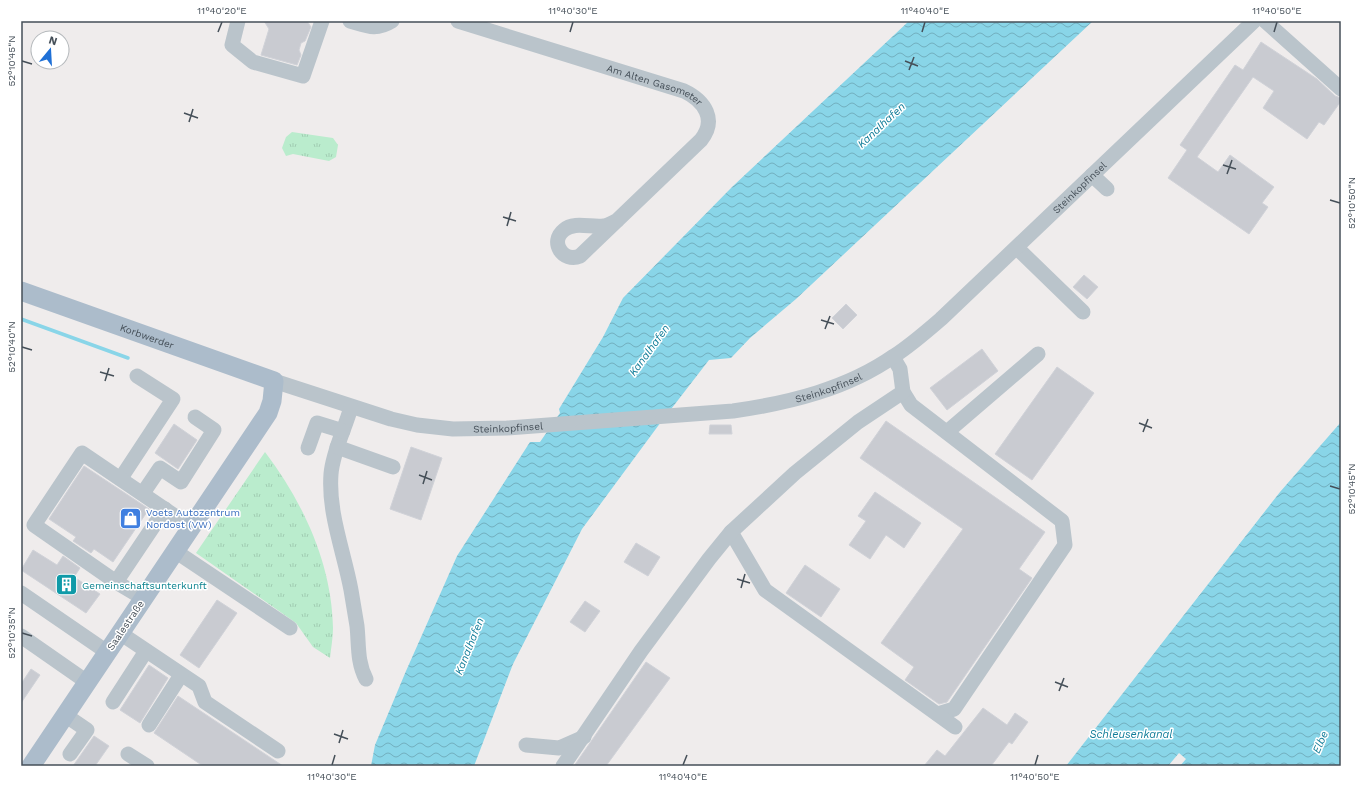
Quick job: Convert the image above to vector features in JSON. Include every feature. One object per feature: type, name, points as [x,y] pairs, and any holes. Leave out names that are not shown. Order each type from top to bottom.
[{"type":"main road","name":"Korbwerder","points":[[21,291],[274,381]]},
{"type":"main road","name":"Saalestraße","points":[[31,766],[268,413],[272,401],[274,381]]},
{"type":"street","points":[[238,21],[232,45],[253,62],[303,76],[322,21]]},
{"type":"street","points":[[350,21],[375,28],[382,27],[392,21]]},
{"type":"street","name":"Am Alten Gasometer","points":[[458,21],[684,91],[699,100],[707,114],[709,122],[704,136],[618,220]]},
{"type":"street","name":"Steinkopfinsel","points":[[274,381],[391,419],[429,426],[467,429],[507,428],[733,411],[795,400],[845,383],[870,371],[893,357],[942,318],[1254,21]]},
{"type":"street","points":[[1265,21],[1341,89]]},
{"type":"street","points":[[1092,175],[1107,189]]},
{"type":"street","points":[[1017,248],[1083,312]]},
{"type":"street","points":[[947,432],[1038,354]]},
{"type":"street","points":[[893,357],[900,369],[903,392],[911,405],[1062,521],[1065,545],[954,709],[938,714]]},
{"type":"street","points":[[121,478],[173,399],[137,376]]},
{"type":"street","points":[[563,766],[641,651],[709,559],[731,532],[795,473],[858,422],[903,392]]},
{"type":"street","points":[[351,407],[332,464],[331,481],[333,508],[354,606],[360,663],[366,680]]},
{"type":"street","points":[[142,493],[160,468],[181,482],[214,430],[195,417]]},
{"type":"street","points":[[308,448],[317,422],[343,431]]},
{"type":"street","points":[[337,447],[393,466]]},
{"type":"street","points":[[143,598],[116,582],[34,525],[82,453],[121,478],[191,527]]},
{"type":"street","points":[[116,582],[165,508]]},
{"type":"street","points":[[731,532],[765,590],[955,727]]},
{"type":"street","points":[[175,551],[290,628]]},
{"type":"street","points":[[21,593],[107,652]]},
{"type":"street","points":[[120,633],[199,686],[206,702],[278,751]]},
{"type":"street","points":[[21,636],[87,682]]},
{"type":"street","points":[[113,702],[146,651]]},
{"type":"street","points":[[149,725],[181,675]]},
{"type":"street","points":[[65,715],[87,730],[70,754]]},
{"type":"street","points":[[526,745],[559,748],[584,737]]},
{"type":"street","points":[[128,754],[147,766]]},
{"type":"green space","points":[[292,132],[333,138],[338,145],[336,157],[329,161],[293,154],[286,156],[282,148],[286,137]]},
{"type":"green space","points":[[265,452],[292,492],[313,535],[321,557],[331,604],[333,632],[330,658],[313,647],[296,623],[196,553]]},
{"type":"water","name":"Kanalhafen","points":[[909,21],[1093,21],[796,299],[750,338],[731,358],[709,360],[582,529],[513,664],[474,766],[371,766],[375,745],[457,556],[530,442],[540,442],[560,413],[559,409],[603,337],[623,298],[732,187]]},
{"type":"water","points":[[1341,422],[1341,766],[1180,766],[1186,759],[1179,753],[1168,766],[1066,766],[1280,492]]},
{"type":"building","points":[[264,21],[307,21],[311,27],[305,41],[301,43],[299,50],[301,55],[297,65],[261,55],[269,29]]},
{"type":"building","points":[[1261,42],[1317,79],[1335,96],[1341,98],[1341,101],[1324,125],[1319,122],[1307,139],[1263,108],[1274,91],[1253,77],[1197,157],[1218,172],[1230,155],[1274,187],[1262,203],[1268,207],[1249,234],[1168,178],[1187,150],[1180,145],[1235,65],[1243,70]]},
{"type":"building","points":[[1084,275],[1098,287],[1087,299],[1073,287]]},
{"type":"building","points":[[846,304],[857,315],[843,329],[832,318]]},
{"type":"building","points":[[982,349],[998,371],[947,410],[930,388]]},
{"type":"building","points":[[1057,367],[1094,393],[1032,480],[995,454]]},
{"type":"building","points":[[886,421],[1045,532],[1019,569],[1032,578],[947,702],[939,704],[905,680],[914,667],[881,643],[963,529],[860,458]]},
{"type":"building","points":[[174,424],[197,440],[178,469],[155,453]]},
{"type":"building","points":[[710,425],[731,425],[732,434],[709,434]]},
{"type":"building","points":[[411,447],[442,458],[421,520],[390,509]]},
{"type":"building","points":[[84,466],[149,509],[113,562],[94,549],[91,553],[73,541],[76,537],[49,519]]},
{"type":"building","points":[[875,492],[921,523],[904,548],[886,535],[870,559],[849,545],[866,521],[858,516]]},
{"type":"building","points":[[636,543],[660,557],[648,576],[624,562]]},
{"type":"building","name":"Gemeinschaftsunterkunft","points":[[33,550],[57,565],[63,556],[80,568],[74,577],[100,594],[86,613],[21,570]]},
{"type":"building","points":[[805,565],[840,589],[821,617],[786,593]]},
{"type":"building","points":[[217,600],[237,613],[199,668],[180,655]]},
{"type":"building","points":[[585,601],[600,611],[585,632],[570,622]]},
{"type":"building","points":[[646,662],[670,678],[606,766],[574,766]]},
{"type":"building","points":[[149,665],[168,678],[140,723],[120,710]]},
{"type":"building","points":[[31,669],[40,675],[21,703],[21,684]]},
{"type":"building","points":[[178,696],[283,766],[203,766],[154,733]]},
{"type":"building","points":[[983,708],[1007,725],[1015,713],[1028,722],[1012,744],[1009,742],[991,766],[924,766],[937,750],[945,756]]},
{"type":"building","points":[[94,736],[109,746],[95,766],[73,766]]},
{"type":"waterway","points":[[21,319],[128,358]]},
{"type":"place","name":"Voets Autozentrum Nordost (VW)","points":[[131,518]]},
{"type":"place","name":"Gemeinschaftsunterkunft","points":[[66,585]]},
{"type":"water label","name":"Schleusenkanal","points":[[1131,734]]},
{"type":"water label","name":"Elbe","points":[[1320,742]]}]
